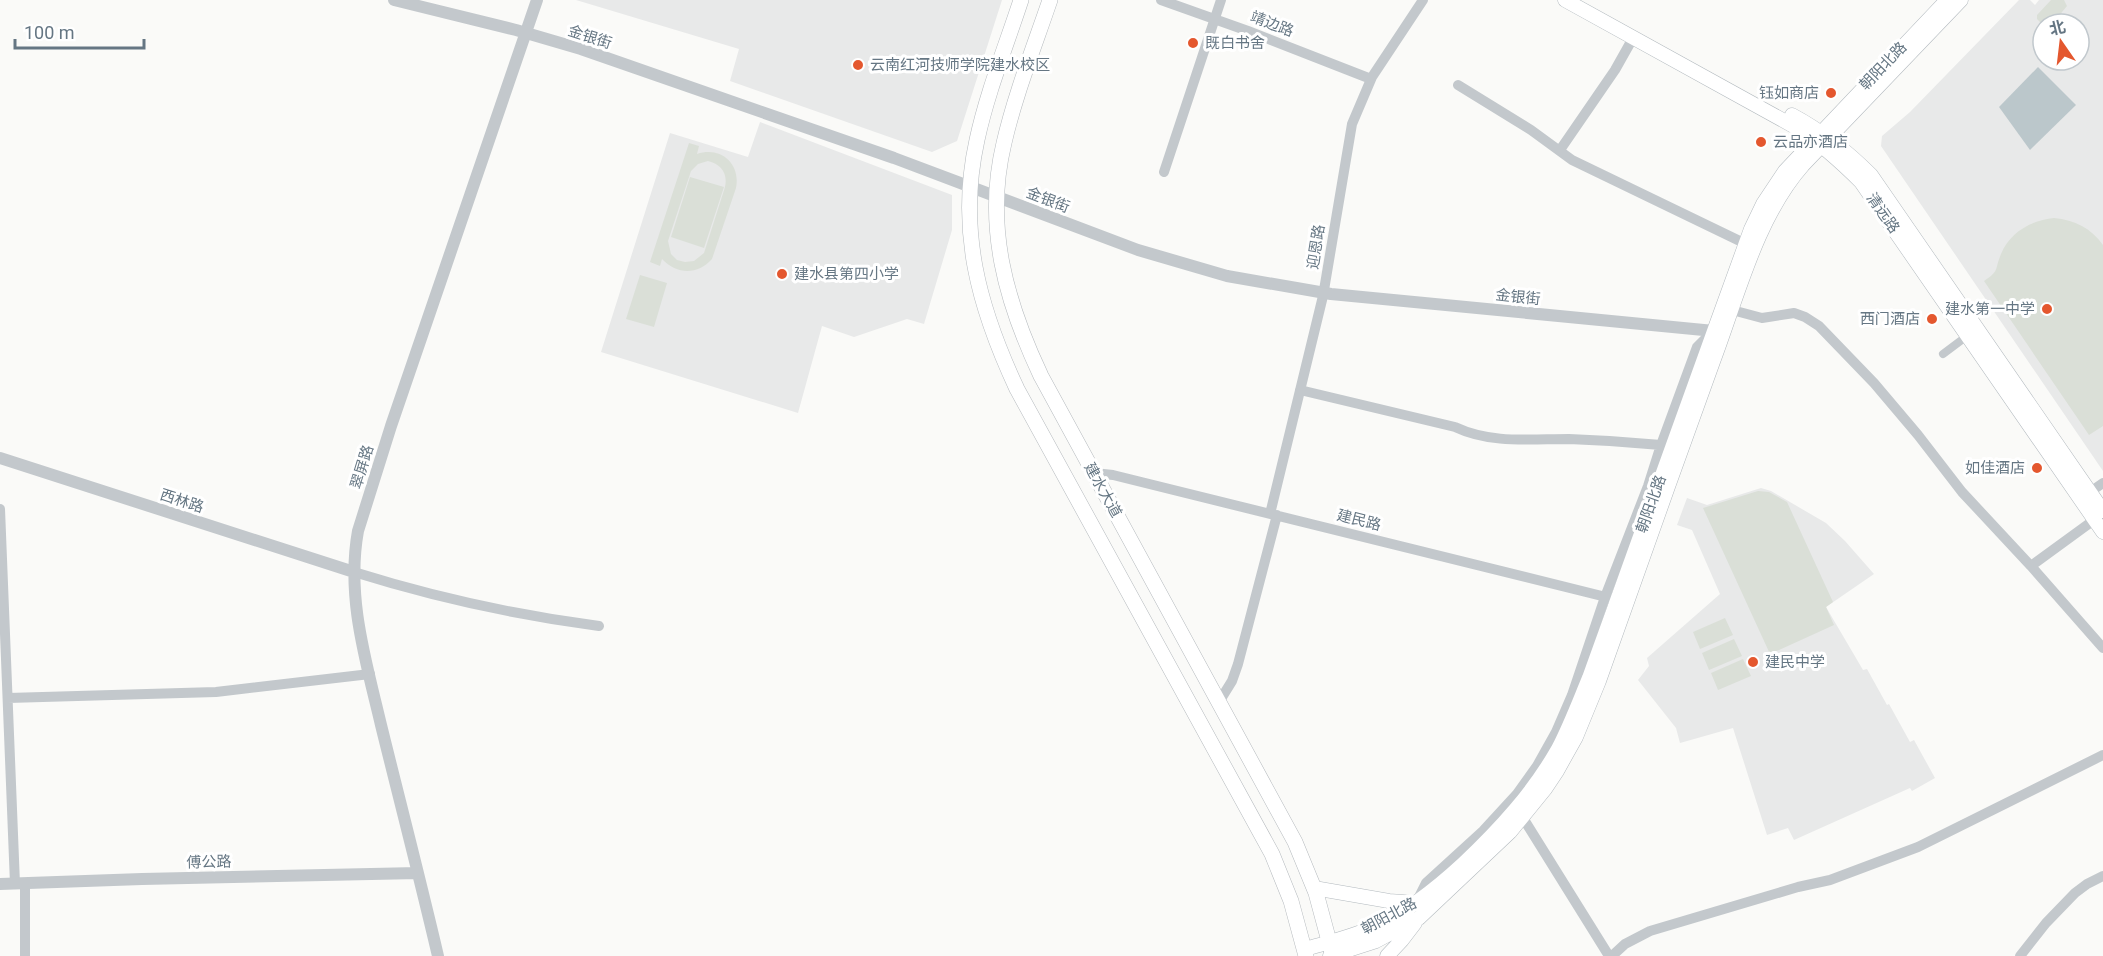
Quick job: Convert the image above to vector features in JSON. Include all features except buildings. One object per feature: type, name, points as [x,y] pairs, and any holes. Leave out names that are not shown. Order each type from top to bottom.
[{"type":"main road","name":"建水大道","points":[[1021,0],[981,123],[970,187],[970,226],[976,276],[987,318],[1007,367],[1272,854],[1291,902],[1306,953]]},
{"type":"main road","name":"建水大道","points":[[1050,0],[1007,130],[1000,159],[997,197],[998,224],[1003,271],[1015,318],[1041,376],[1295,842],[1314,888],[1332,952]]},
{"type":"main road","name":"清远路","points":[[1565,0],[1797,128],[1822,139],[1861,182],[1967,336],[2099,515]]},
{"type":"main road","name":"清远路","points":[[1583,0],[1822,139],[1871,175],[2090,492],[2103,532]]},
{"type":"main road","name":"朝阳北路","points":[[1306,953],[1332,952],[1377,940],[1419,918],[1495,848],[1523,818],[1557,771],[1583,720],[1732,310],[1772,209],[1822,139],[1947,0]]},
{"type":"main road","name":"朝阳北路","points":[[1332,952],[1416,903],[1441,884],[1488,841],[1537,783],[1574,716],[1611,599],[1763,204],[1777,182],[1961,0]]},
{"type":"main road","points":[[1314,888],[1389,902],[1416,903]]},
{"type":"main road","points":[[1387,956],[1419,918]]},
{"type":"street","name":"金银街","points":[[394,0],[526,33],[592,53],[894,158],[1178,263],[1256,282],[1324,293],[1714,331]]},
{"type":"street","name":"翠屏路","points":[[438,956],[358,620],[354,572],[358,531],[391,426],[537,0]]},
{"type":"street","name":"靖边路","points":[[1161,0],[1371,80]]},
{"type":"street","points":[[1164,172],[1221,0]]},
{"type":"street","name":"迎恩路","points":[[1219,702],[1232,681],[1238,664],[1324,293],[1347,141],[1354,117],[1371,80],[1423,0]]},
{"type":"street","points":[[1560,150],[1615,70],[1633,38]]},
{"type":"street","points":[[1458,85],[1572,160],[1746,244]]},
{"type":"street","points":[[1732,310],[1762,318],[1794,313],[1819,326],[1874,383],[1962,492],[2103,648]]},
{"type":"street","points":[[1611,599],[1661,445],[1697,347],[1714,331]]},
{"type":"street","points":[[1943,354],[1967,336]]},
{"type":"street","points":[[1300,390],[1455,427],[1474,435],[1494,439],[1571,439],[1661,445]]},
{"type":"street","name":"西林路","points":[[0,458],[354,572]]},
{"type":"street","name":"建民路","points":[[1094,473],[1113,475],[1611,599]]},
{"type":"street","points":[[2090,492],[2103,483]]},
{"type":"street","points":[[0,509],[8,698],[25,956]]},
{"type":"street","points":[[2031,566],[2099,515]]},
{"type":"street","points":[[354,572],[482,607],[599,626]]},
{"type":"street","points":[[8,698],[216,692],[370,674]]},
{"type":"street","points":[[1523,818],[1611,956],[1625,944],[1650,931],[1798,887],[1830,880],[1918,847],[2103,755]]},
{"type":"street","name":"傅公路","points":[[0,884],[418,873]]},
{"type":"street","points":[[2020,956],[2046,923],[2075,893],[2103,876]]},
{"type":"shaded area","name":"云南红河技师学院建水校区","points":[[576,0],[1002,0],[957,141],[932,152],[730,81],[739,49]]},
{"type":"shaded area","name":"建水第一中学","points":[[2019,0],[2030,0],[2035,5],[2039,0],[2103,0],[2103,471],[1881,146],[1882,136],[1910,112]]},
{"type":"shaded area","points":[[2051,0],[2064,0],[2067,6],[2062,12],[2040,12]]},
{"type":"shaded area","points":[[2033,72],[2043,72],[2076,105],[2030,150],[1999,107]]},
{"type":"shaded area","name":"建水县第四小学","points":[[760,122],[952,195],[952,230],[924,324],[907,319],[854,337],[822,326],[798,413],[601,352],[670,133],[748,157]]},
{"type":"shaded area","points":[[689,143],[699,146],[697,154],[714,152],[727,159],[735,171],[736,188],[712,259],[700,268],[687,271],[674,268],[662,259],[660,266],[650,262]],"holes":[[[713,162],[724,173],[726,182],[704,253],[694,261],[677,260],[671,254],[668,241],[691,171],[698,164]]]},
{"type":"shaded area","points":[[690,177],[724,187],[704,248],[671,237]]},
{"type":"shaded area","points":[[2054,218],[2082,226],[2103,245],[2103,426],[2089,435],[1984,281],[1995,272],[2005,246],[2016,233],[2030,224]]},
{"type":"shaded area","points":[[640,275],[667,283],[654,327],[626,319]]},
{"type":"shaded area","name":"建民中学","points":[[1761,488],[1771,491],[1826,523],[1874,574],[1826,607],[1863,670],[1867,669],[1887,705],[1889,704],[1910,742],[1914,740],[1935,778],[1912,791],[1910,788],[1794,840],[1788,828],[1767,835],[1733,728],[1680,743],[1676,728],[1638,680],[1649,666],[1647,658],[1720,594],[1692,530],[1677,525],[1687,498],[1707,505]]},
{"type":"shaded area","points":[[1758,491],[1769,492],[1787,502],[1833,602],[1826,607],[1834,625],[1770,654],[1703,508]]},
{"type":"shaded area","points":[[1725,618],[1733,635],[1700,649],[1693,632]]},
{"type":"shaded area","points":[[1734,639],[1742,656],[1709,670],[1702,653]]},
{"type":"shaded area","points":[[1743,659],[1751,676],[1718,690],[1711,673]]},
{"type":"place","name":"既白书舍","points":[[1193,43]]},
{"type":"place","name":"云南红河技师学院建水校区","points":[[858,65]]},
{"type":"place","name":"钰如商店","points":[[1831,93]]},
{"type":"place","name":"云品亦酒店","points":[[1761,142]]},
{"type":"place","name":"建水县第四小学","points":[[782,274]]},
{"type":"place","name":"建水第一中学","points":[[2047,309]]},
{"type":"place","name":"西门酒店","points":[[1932,319]]},
{"type":"place","name":"如佳酒店","points":[[2037,468]]},
{"type":"place","name":"建民中学","points":[[1753,662]]}]
